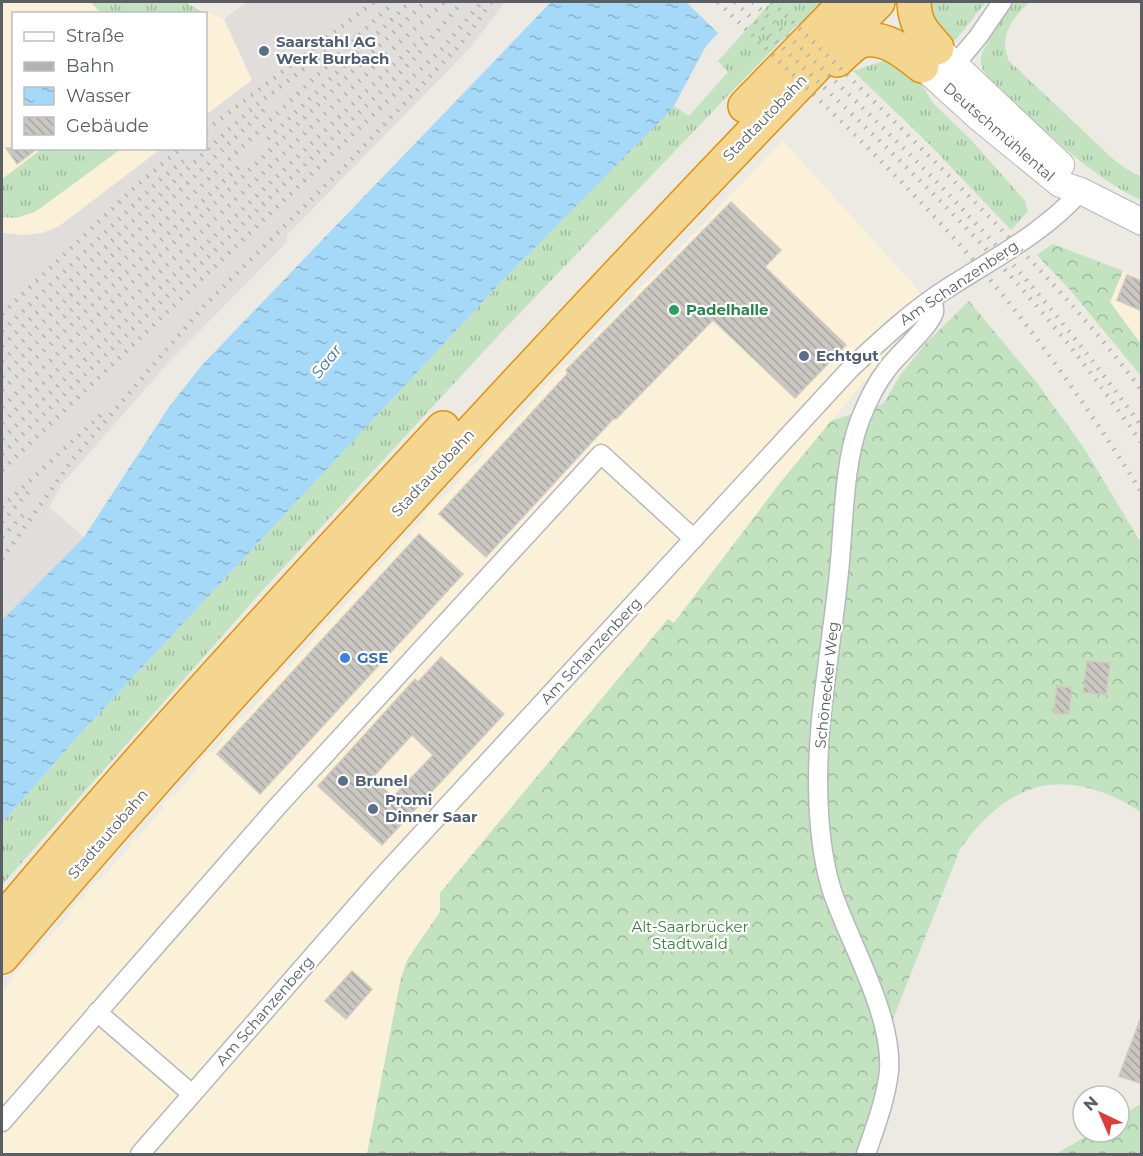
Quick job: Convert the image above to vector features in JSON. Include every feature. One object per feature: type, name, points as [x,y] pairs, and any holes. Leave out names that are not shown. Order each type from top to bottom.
[{"type":"highway","name":"Stadtautobahn","points":[[2,921],[148,751],[287,597],[594,266],[846,2]]},
{"type":"highway","name":"Stadtautobahn","points":[[2,957],[166,766],[297,621],[601,291],[878,2]]},
{"type":"highway","points":[[914,2],[915,18],[938,65]]},
{"type":"highway","points":[[738,146],[785,113],[857,43],[871,39],[900,48],[938,65]]},
{"type":"main road","name":"Deutschmühlental","points":[[938,65],[978,117],[1060,184],[1081,191],[1142,222]]},
{"type":"street","points":[[938,65],[978,38],[1002,2]]},
{"type":"street","name":"Am Schanzenberg","points":[[140,1155],[381,878],[851,368],[890,330],[932,298],[1037,229],[1081,191]]},
{"type":"street","name":"Schönecker Weg","points":[[866,1155],[886,1087],[889,1071],[888,1056],[886,1037],[876,1001],[832,890],[820,821],[821,721],[835,613],[849,472],[860,420],[887,368],[927,323],[934,311],[932,298]]},
{"type":"street","points":[[2,1122],[276,808],[601,454],[694,539]]},
{"type":"street","points":[[97,1012],[192,1094]]},
{"type":"shaded area","points":[[2,2],[185,2],[224,19],[252,80],[207,114],[207,12],[12,12],[12,150],[160,150],[58,227],[42,233],[24,235],[2,233]]},
{"type":"shaded area","name":"Saarstahl AG Werk Burbach","points":[[247,2],[505,2],[470,48],[287,235],[287,242],[168,363],[62,484],[49,507],[84,537],[2,620],[2,233],[24,235],[42,233],[58,227],[160,150],[207,150],[207,114],[252,80],[224,19]]},
{"type":"shaded area","points":[[783,141],[913,284],[929,307],[780,483],[673,623],[668,619],[440,893],[440,912],[407,960],[400,982],[367,1154],[2,1154],[2,992],[13,979],[11,978],[70,915],[68,913],[80,899],[82,901],[85,893],[131,846],[129,843],[134,837],[137,839],[164,807],[162,805],[172,794],[174,796],[199,767],[197,765],[209,751],[212,753],[224,740],[222,737],[263,697],[260,694],[286,665],[289,667],[317,635],[316,633],[356,592],[354,590],[377,566],[379,567],[399,545],[403,537],[405,539],[438,499],[440,501],[462,479],[459,476],[484,455],[482,452],[509,424],[511,426],[540,394],[539,392],[566,364],[568,366],[576,358],[574,356],[595,337],[594,335],[636,295],[634,293],[673,257],[672,255]]},
{"type":"shaded area","points":[[1123,271],[1141,279],[1141,344],[1110,302]]},
{"type":"green space","points":[[91,2],[185,2],[203,12],[99,12]]},
{"type":"green space","points":[[771,2],[828,2],[815,15],[796,26],[498,336],[261,592],[2,885],[2,823],[82,732],[507,276],[674,106],[689,116],[728,72],[718,61]]},
{"type":"green space","points":[[924,2],[986,2],[950,47]]},
{"type":"green space","points":[[1010,2],[1029,2],[1008,28],[1005,43],[1009,61],[1113,159],[1141,177],[1141,200],[1109,182],[1079,160],[1000,90],[985,73],[981,60],[989,41],[985,38]]},
{"type":"green space","points":[[889,59],[922,85],[933,103],[972,141],[1025,201],[1028,211],[1011,230],[928,143],[853,71]]},
{"type":"green space","points":[[40,150],[120,150],[35,212],[16,218],[2,217],[2,179]]},
{"type":"green space","points":[[1053,244],[1123,271],[1110,302],[1141,344],[1141,376],[1071,291],[1037,255]]},
{"type":"green space","name":"Alt-Saarbrücker Stadtwald","points":[[969,301],[1037,383],[1084,448],[1141,543],[1141,812],[1114,797],[1089,788],[1065,784],[1042,786],[1020,794],[999,807],[979,825],[960,849],[889,1029],[868,1154],[367,1154],[400,982],[407,960],[440,912],[440,893],[668,619],[674,623],[780,483],[831,421],[883,404],[901,374],[926,343]]},
{"type":"green space","points":[[1141,1104],[1141,1154],[1056,1154],[1073,1144],[1131,1144],[1131,1110]]},
{"type":"water","name":"Saar","points":[[551,2],[748,2],[706,46],[674,106],[667,114],[507,276],[82,732],[2,823],[2,620],[84,537],[169,407],[202,365]]},
{"type":"pier","points":[[686,2],[751,2],[720,35]]},
{"type":"building","points":[[6,148],[35,150],[17,164]]},
{"type":"building","points":[[731,202],[781,250],[765,267],[846,345],[795,398],[713,320],[616,419],[614,418],[486,557],[439,514],[568,373],[566,370]]},
{"type":"building","points":[[1127,275],[1142,281],[1142,311],[1117,300]]},
{"type":"building","name":"GSE","points":[[419,534],[463,574],[260,794],[217,754]]},
{"type":"building","points":[[441,657],[504,714],[382,845],[318,786],[415,679],[418,682]],"holes":[[[412,735],[433,755],[393,797],[372,778]]]},
{"type":"building","points":[[1087,661],[1110,663],[1106,695],[1083,692]]},
{"type":"building","points":[[1057,686],[1072,688],[1069,714],[1054,713]]},
{"type":"building","points":[[352,971],[372,989],[346,1019],[325,1001]]},
{"type":"building","points":[[1140,1020],[1142,1020],[1142,1084],[1119,1076]]},
{"type":"railway","points":[[207,129],[374,2]]},
{"type":"railway","points":[[2,376],[394,2]]},
{"type":"railway","points":[[268,139],[410,2]]},
{"type":"railway","points":[[2,407],[425,2]]},
{"type":"railway","points":[[2,423],[401,41],[445,2]]},
{"type":"railway","points":[[2,454],[389,84],[413,60],[462,2]]},
{"type":"railway","points":[[2,470],[443,48],[482,2]]},
{"type":"railway","points":[[2,559],[73,459],[203,307],[344,167],[456,49],[491,2]]},
{"type":"railway","points":[[718,2],[877,157],[968,254],[1060,370],[1142,493]]},
{"type":"railway","points":[[735,2],[897,158],[1014,280],[1063,337],[1142,443]]},
{"type":"railway","points":[[753,2],[896,140],[1000,250],[1063,324],[1142,427]]},
{"type":"railway","points":[[772,2],[1023,252],[1097,334],[1142,391]]},
{"type":"railway","points":[[2,439],[423,37]]},
{"type":"railway","points":[[2,346],[226,132],[255,106],[340,41]]},
{"type":"railway","points":[[2,361],[266,108]]},
{"type":"railway","points":[[2,314],[133,189],[179,150]]},
{"type":"railway","points":[[2,331],[161,179],[186,159]]},
{"type":"railway","points":[[2,390],[244,162]]},
{"type":"railway","points":[[2,507],[105,411]]},
{"type":"railway","points":[[2,522],[30,490]]},
{"type":"railway","points":[[2,537],[25,513]]},
{"type":"place","name":"Saarstahl AG Werk Burbach","points":[[264,51]]},
{"type":"place","name":"Padelhalle","points":[[674,310]]},
{"type":"place","name":"Echtgut","points":[[804,356]]},
{"type":"place","name":"GSE","points":[[345,658]]},
{"type":"place","name":"Brunel","points":[[343,781]]},
{"type":"place","name":"Promi Dinner Saar","points":[[373,809]]}]
